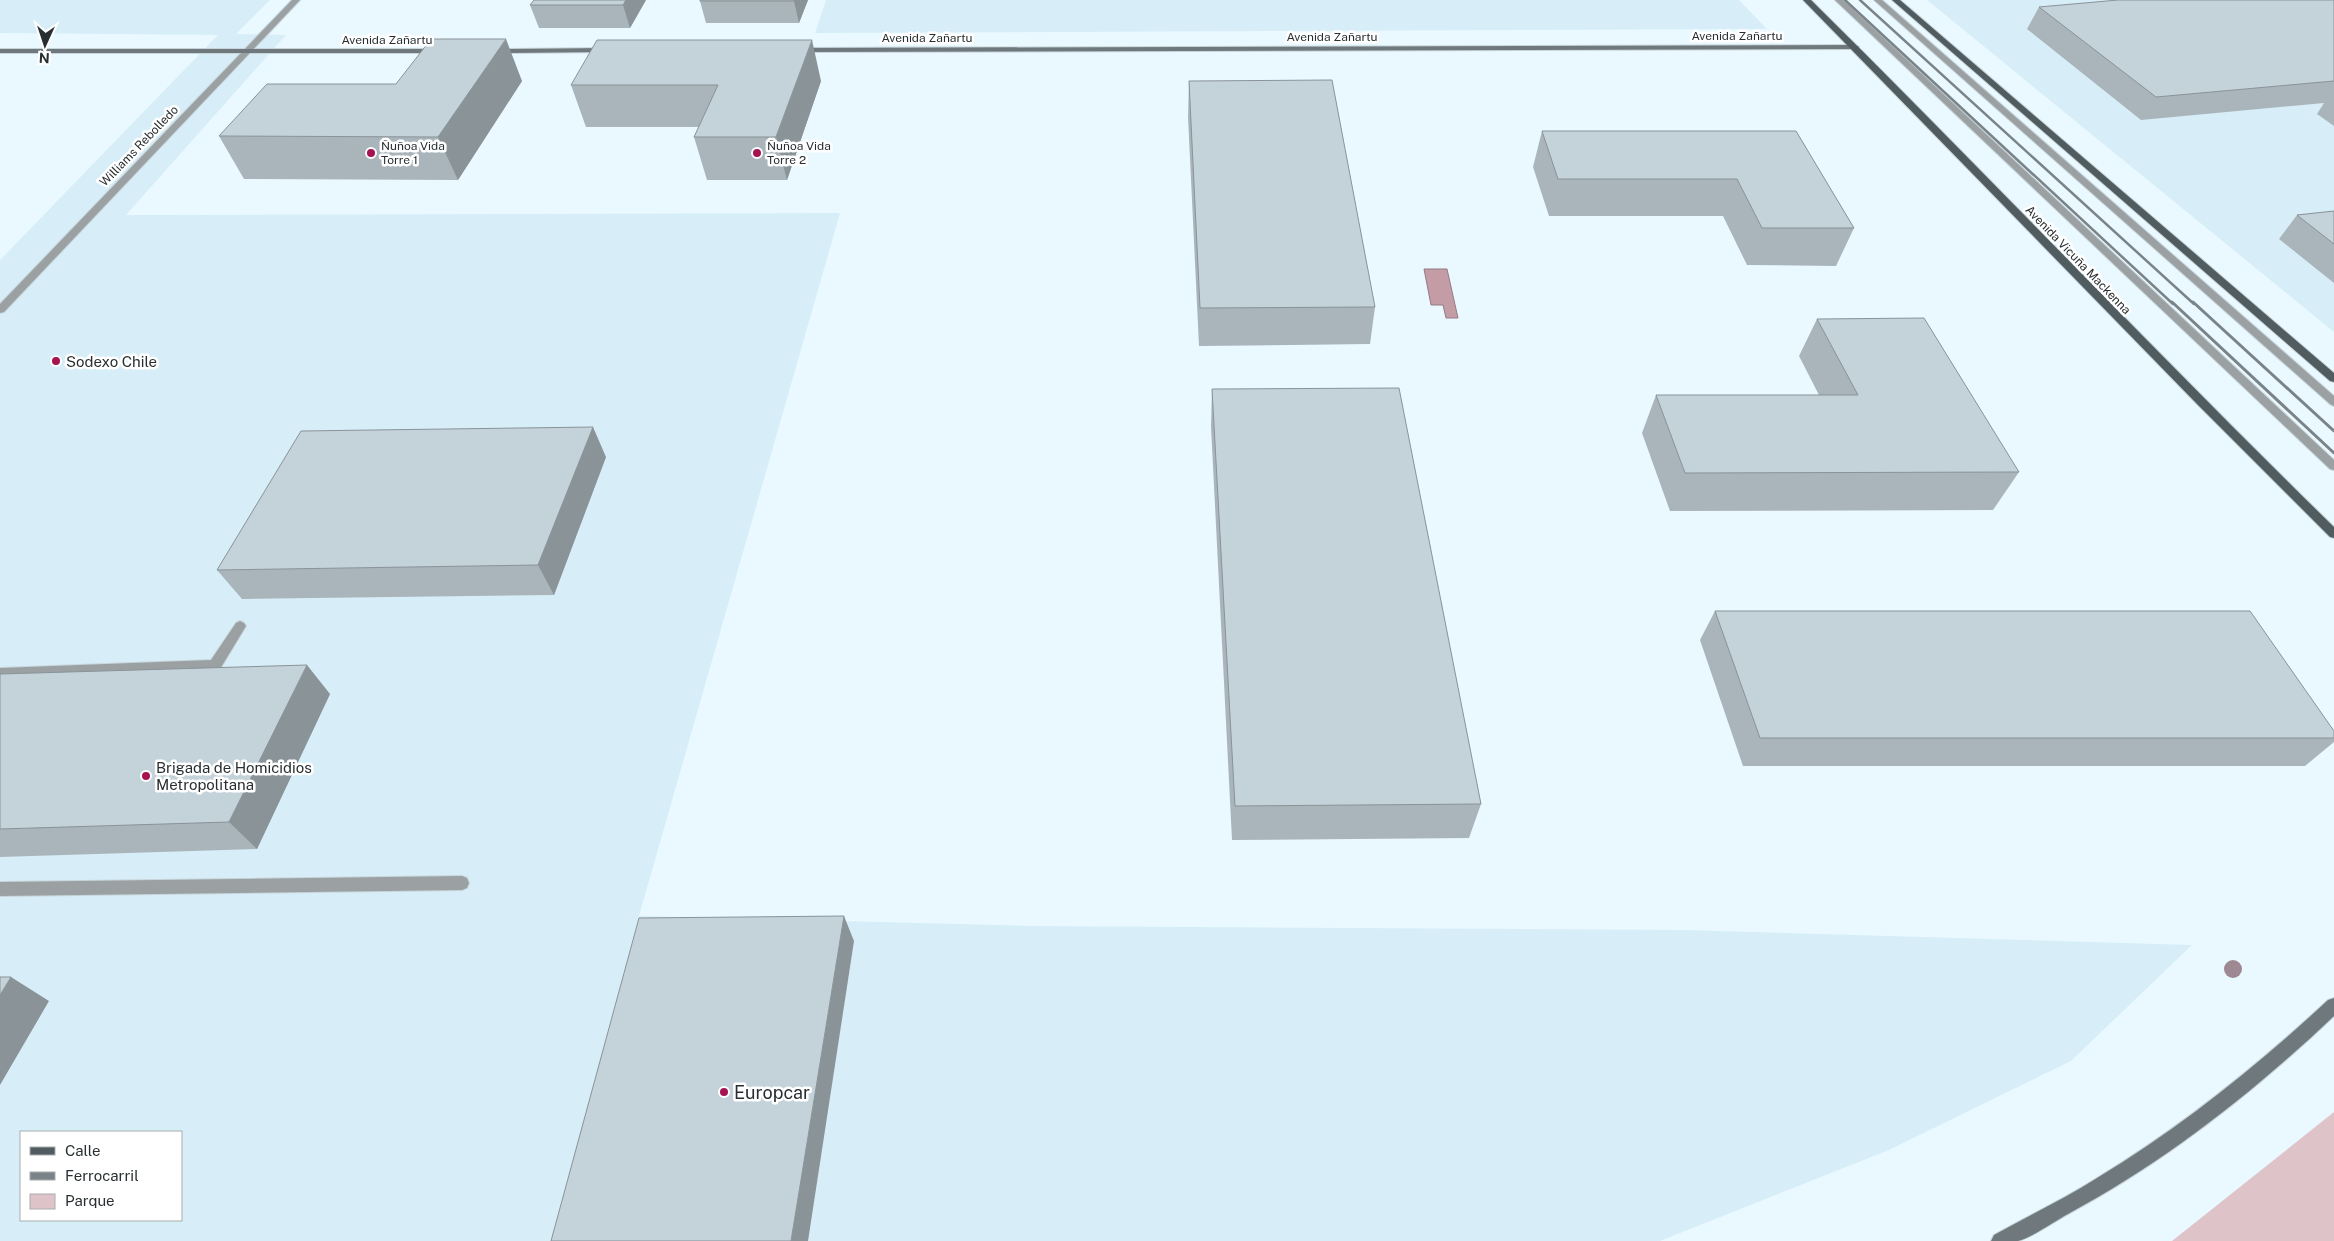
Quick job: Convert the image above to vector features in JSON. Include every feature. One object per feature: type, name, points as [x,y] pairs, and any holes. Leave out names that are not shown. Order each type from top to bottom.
[{"type":"main road","name":"Avenida Vicuña Mackenna","points":[[1807,0],[1855,47],[2206,409],[2334,534]]},
{"type":"main road","points":[[1896,0],[2334,379]]},
{"type":"street","name":"Williams Rebolledo","points":[[0,310],[296,0]]},
{"type":"street","points":[[1839,0],[2334,466]]},
{"type":"street","points":[[1878,0],[2334,402]]},
{"type":"street","name":"Avenida Zañartu","points":[[792,50],[1855,47]]},
{"type":"street","points":[[483,51],[613,50]]},
{"type":"street","name":"Avenida Zañartu","points":[[0,51],[444,51]]},
{"type":"street","points":[[0,674],[214,665],[240,626]]},
{"type":"street","points":[[0,890],[462,883]]},
{"type":"street","points":[[2000,1241],[2102,1185],[2181,1133],[2256,1076],[2334,1005]]},
{"type":"shaded area","points":[[0,0],[270,0],[236,34],[286,35],[126,215],[840,213],[639,916],[1033,926],[1684,930],[2192,945],[2071,1061],[1889,1150],[1660,1241],[0,1241],[0,260],[218,35],[0,33]]},
{"type":"shaded area","points":[[826,0],[1739,0],[1767,29],[815,33]]},
{"type":"shaded area","points":[[1927,0],[2334,0],[2334,332]]},
{"type":"shaded area","points":[[1424,269],[1447,269],[1458,318],[1446,318],[1443,305],[1431,305]]},
{"type":"green space","points":[[2334,1112],[2334,1241],[2172,1241]]},
{"type":"building","points":[[534,0],[626,0],[623,5],[530,5]]},
{"type":"building","points":[[794,0],[794,1],[700,1]]},
{"type":"building","points":[[2118,0],[2334,0],[2334,81],[2156,97],[2039,7]]},
{"type":"building","points":[[431,39],[506,39],[438,137],[219,136],[267,84],[396,84]]},
{"type":"building","points":[[597,40],[812,40],[776,137],[694,137],[718,85],[571,85]]},
{"type":"building","points":[[1332,80],[1375,307],[1200,308],[1189,81]]},
{"type":"building","points":[[1542,131],[1796,131],[1854,228],[1762,228],[1737,179],[1558,179]]},
{"type":"building","points":[[2334,211],[2334,244],[2297,215]]},
{"type":"building","points":[[1924,318],[2019,472],[1685,473],[1656,395],[1858,395],[1817,319]]},
{"type":"building","points":[[1399,388],[1481,804],[1235,806],[1212,389]]},
{"type":"building","points":[[593,427],[538,565],[217,570],[301,431]]},
{"type":"building","points":[[1715,611],[2250,611],[2334,731],[2334,738],[1760,738]]},
{"type":"building","name":"Brigada de Homicidios Metropolitana","points":[[307,665],[229,822],[0,829],[0,674]]},
{"type":"building","name":"Europcar","points":[[844,916],[791,1241],[551,1241],[639,918]]},
{"type":"building","points":[[0,977],[11,977],[0,995]]},
{"type":"railway","points":[[1845,0],[2173,304]]},
{"type":"railway","points":[[1860,0],[2194,304]]},
{"type":"railway","points":[[2172,302],[2334,453]]},
{"type":"railway","points":[[2193,302],[2334,431]]},
{"type":"place","name":"Ñuñoa Vida Torre 1","points":[[371,153]]},
{"type":"place","name":"Ñuñoa Vida Torre 2","points":[[757,153]]},
{"type":"place","name":"Sodexo Chile","points":[[56,361]]},
{"type":"place","name":"Brigada de Homicidios Metropolitana","points":[[146,776]]},
{"type":"place","name":"Europcar","points":[[724,1092]]}]
